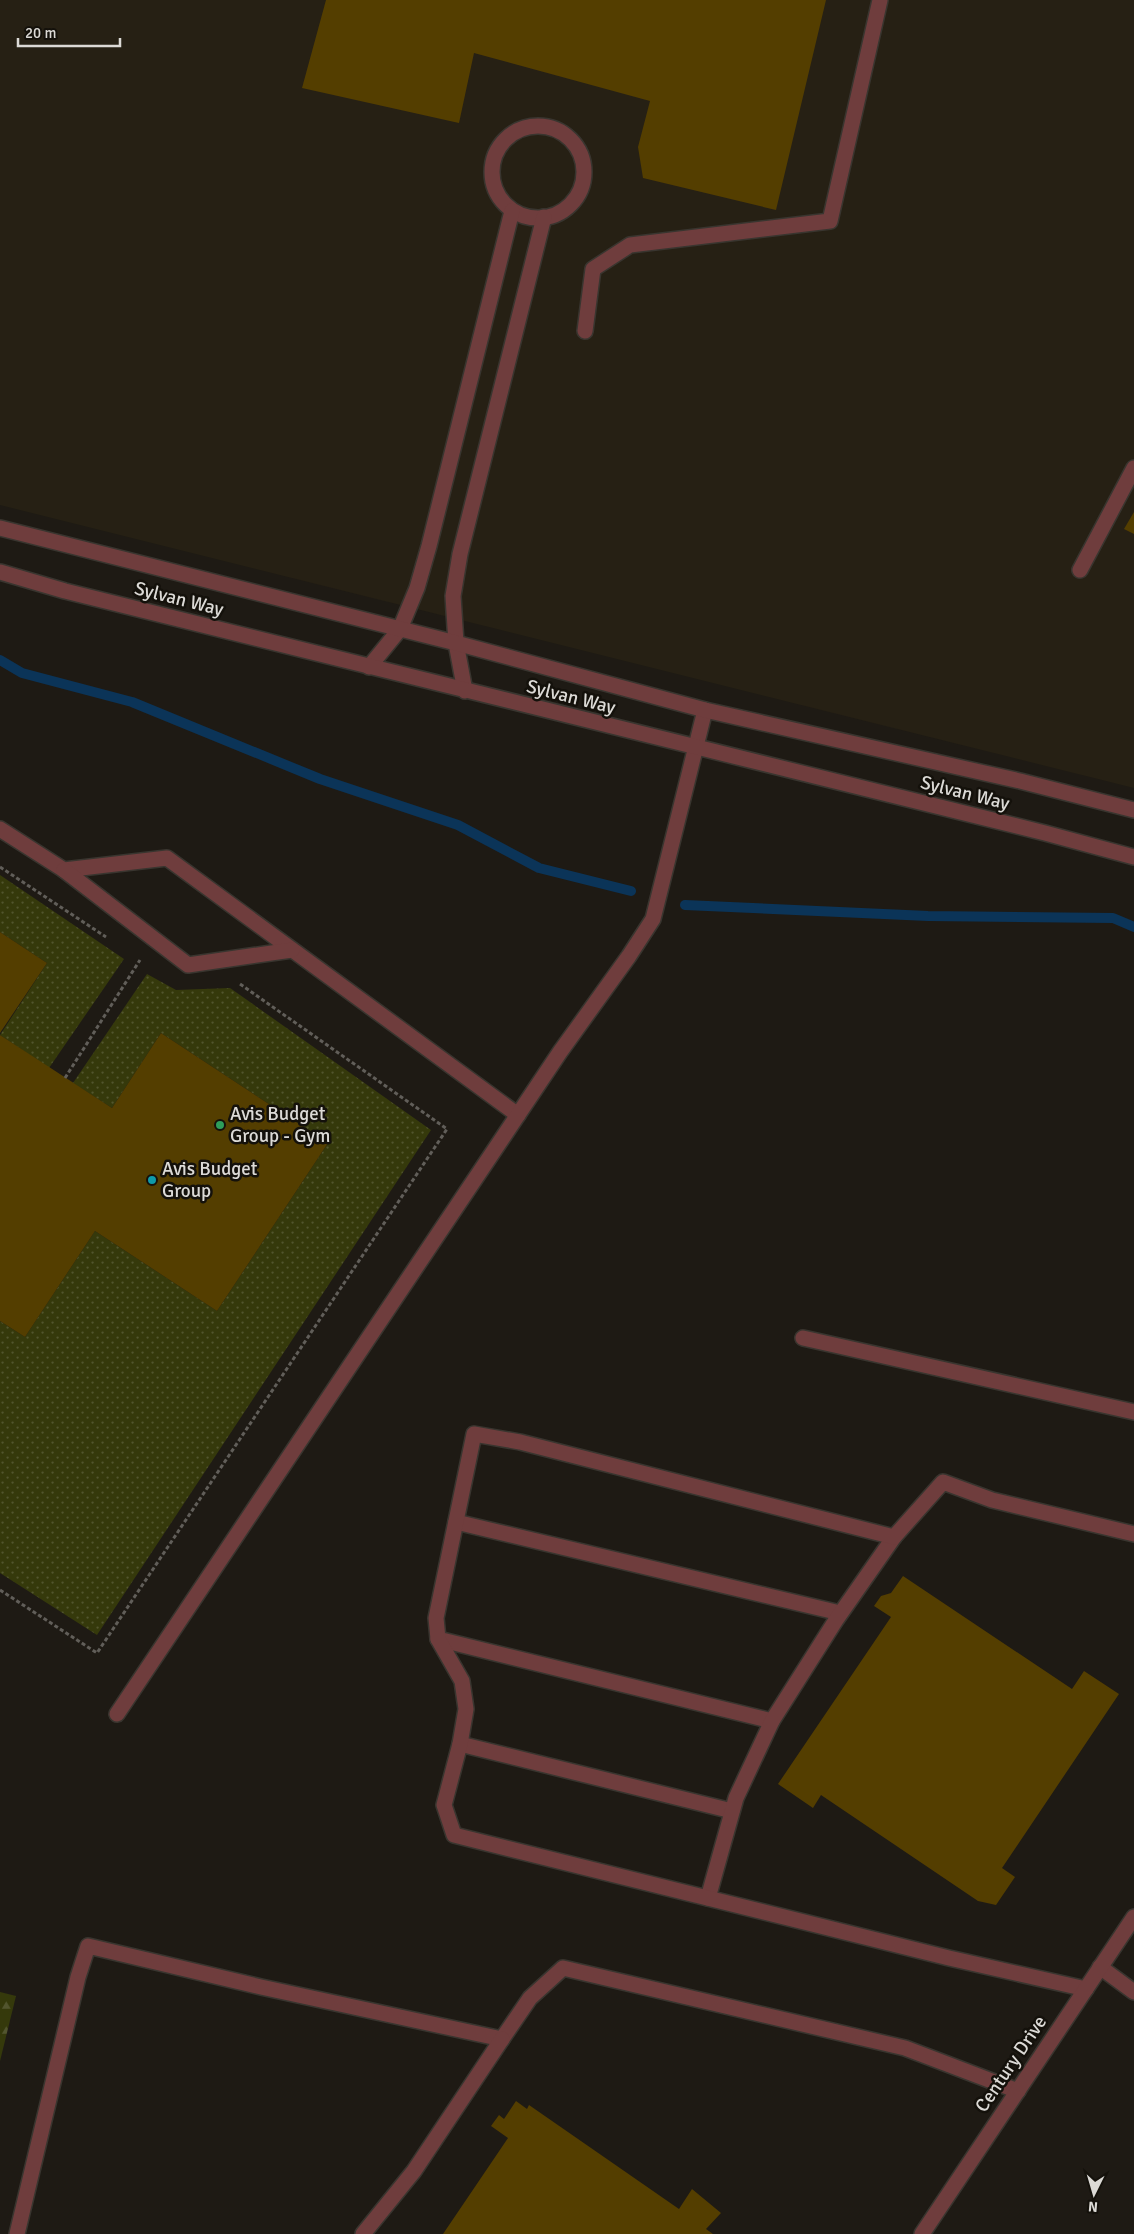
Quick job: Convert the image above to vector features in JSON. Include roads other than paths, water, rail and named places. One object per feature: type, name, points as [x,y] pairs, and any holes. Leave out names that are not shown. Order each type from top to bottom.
[{"type":"street","points":[[585,331],[593,269],[630,245],[830,221],[880,0]]},
{"type":"street","points":[[532,126],[550,127],[566,135],[578,148],[584,165],[584,183],[576,200],[563,212],[544,217],[528,217],[512,210],[499,196],[493,179],[493,161],[501,145],[514,133],[532,126]]},
{"type":"street","points":[[369,667],[400,629],[417,588],[512,210]]},
{"type":"street","points":[[465,691],[456,643],[453,596],[460,554],[544,217]]},
{"type":"street","points":[[1080,570],[1134,468]]},
{"type":"street","name":"Sylvan Way","points":[[0,528],[456,643],[705,710],[1020,780],[1134,810]]},
{"type":"street","name":"Sylvan Way","points":[[0,572],[65,591],[1045,833],[1134,858]]},
{"type":"street","points":[[117,1714],[518,1115],[654,919],[705,710]]},
{"type":"street","points":[[0,829],[64,870],[188,965],[292,950]]},
{"type":"street","points":[[64,870],[167,858],[518,1115]]},
{"type":"street","points":[[803,1338],[1134,1412]]},
{"type":"street","points":[[894,1537],[520,1442],[474,1434],[436,1618],[438,1639],[462,1681],[466,1709],[460,1744],[444,1805],[454,1835],[950,1958],[1086,1989]]},
{"type":"street","points":[[708,1898],[736,1798],[772,1722],[840,1614],[894,1537],[943,1482],[992,1500],[1134,1534]]},
{"type":"street","points":[[456,1522],[840,1614]]},
{"type":"street","points":[[438,1639],[772,1722]]},
{"type":"street","points":[[460,1744],[732,1812]]},
{"type":"street","name":"Century Drive","points":[[922,2234],[1134,1917]]},
{"type":"street","points":[[17,2234],[78,1976],[88,1946],[260,1987],[502,2039]]},
{"type":"street","points":[[1100,1967],[1134,1992]]},
{"type":"street","points":[[363,2234],[414,2171],[530,1998],[562,1968],[905,2048],[1018,2091]]},
{"type":"waterway","points":[[0,660],[22,673],[132,702],[320,779],[458,825],[539,868],[631,891]]},
{"type":"waterway","points":[[685,905],[928,916],[1113,918],[1134,927]]},
{"type":"place","name":"Avis Budget Group - Gym","points":[[220,1125]]},
{"type":"place","name":"Avis Budget Group","points":[[152,1180]]}]
